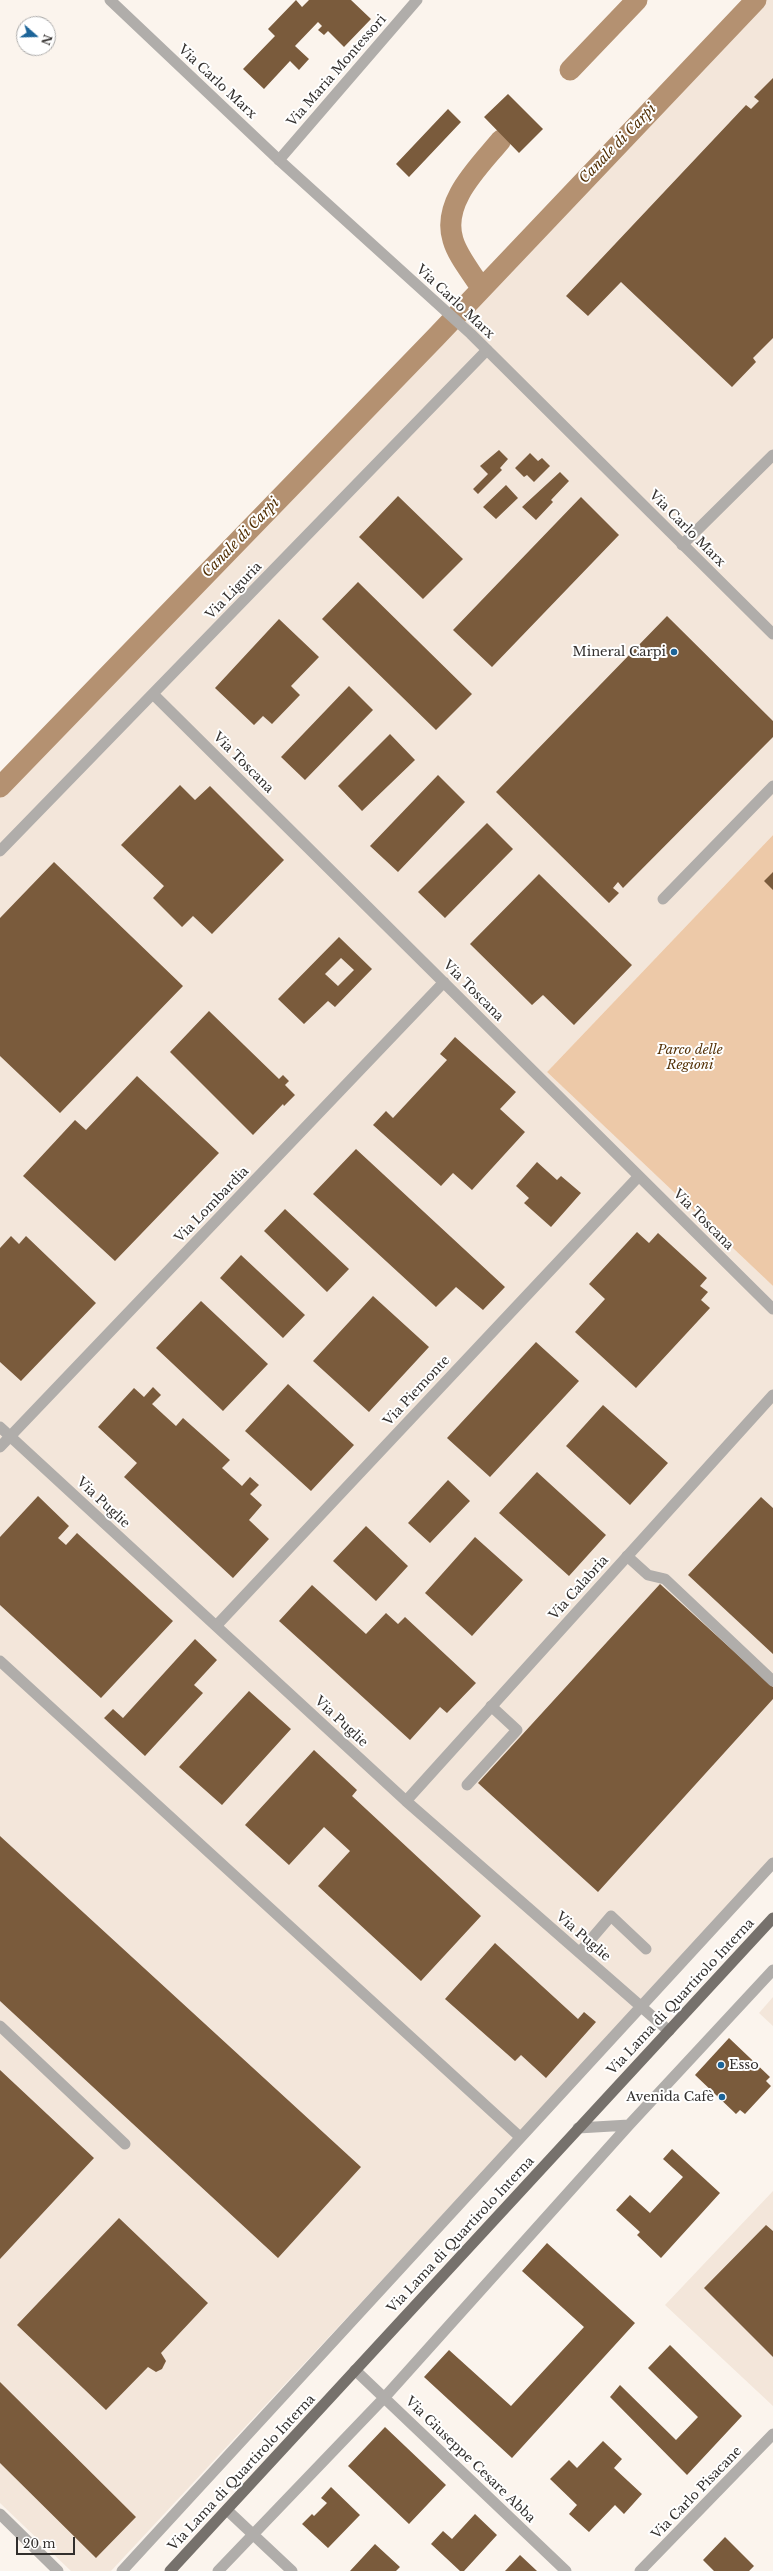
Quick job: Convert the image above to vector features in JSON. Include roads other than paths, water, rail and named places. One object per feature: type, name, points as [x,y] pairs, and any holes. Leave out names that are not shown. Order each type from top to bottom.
[{"type":"main road","name":"Via Lama di Quartirolo Interna","points":[[170,2571],[773,1918]]},
{"type":"street","name":"Via Carlo Marx","points":[[110,0],[280,160],[471,334],[773,634]]},
{"type":"street","name":"Via Maria Montessori","points":[[280,160],[416,0]]},
{"type":"street","name":"Via Liguria","points":[[0,851],[487,350]]},
{"type":"street","points":[[682,545],[773,455]]},
{"type":"street","name":"Via Toscana","points":[[153,694],[773,1309]]},
{"type":"street","points":[[663,899],[773,786]]},
{"type":"street","name":"Via Lombardia","points":[[0,1447],[444,982]]},
{"type":"street","name":"Via Piemonte","points":[[216,1626],[639,1176]]},
{"type":"street","name":"Via Calabria","points":[[406,1801],[773,1395]]},
{"type":"street","name":"Via Puglie","points":[[0,1427],[406,1801],[669,2031]]},
{"type":"street","points":[[627,1556],[648,1575],[664,1580],[773,1681]]},
{"type":"street","points":[[2,1668],[520,2136]]},
{"type":"street","points":[[467,1785],[517,1730],[491,1706]]},
{"type":"street","points":[[122,2571],[520,2136],[773,1863]]},
{"type":"street","points":[[580,1952],[611,1916],[646,1949]]},
{"type":"street","points":[[218,2571],[384,2398],[628,2125],[773,1970]]},
{"type":"street","points":[[0,2026],[125,2144]]},
{"type":"street","points":[[578,2128],[628,2125]]},
{"type":"street","name":"Via Giuseppe Cesare Abba","points":[[355,2370],[566,2571]]},
{"type":"street","name":"Via Carlo Pisacane","points":[[640,2571],[773,2434]]},
{"type":"street","points":[[227,2510],[292,2571]]},
{"type":"street","points":[[0,2514],[58,2571]]},
{"type":"waterway","name":"Canale di Carpi","points":[[570,70],[637,0]]},
{"type":"waterway","name":"Canale di Carpi","points":[[0,787],[435,338],[756,0]]},
{"type":"waterway","name":"Canale di Carpi","points":[[481,288],[455,246],[451,226],[452,212],[464,186],[501,140]]},
{"type":"place","name":"Mineral Carpi","points":[[674,652]]},
{"type":"place","name":"Esso","points":[[721,2065]]},
{"type":"place","name":"Avenida Cafè","points":[[722,2097]]},
{"type":"park label","name":"Parco delle Regioni","points":[[690,1058]]}]
